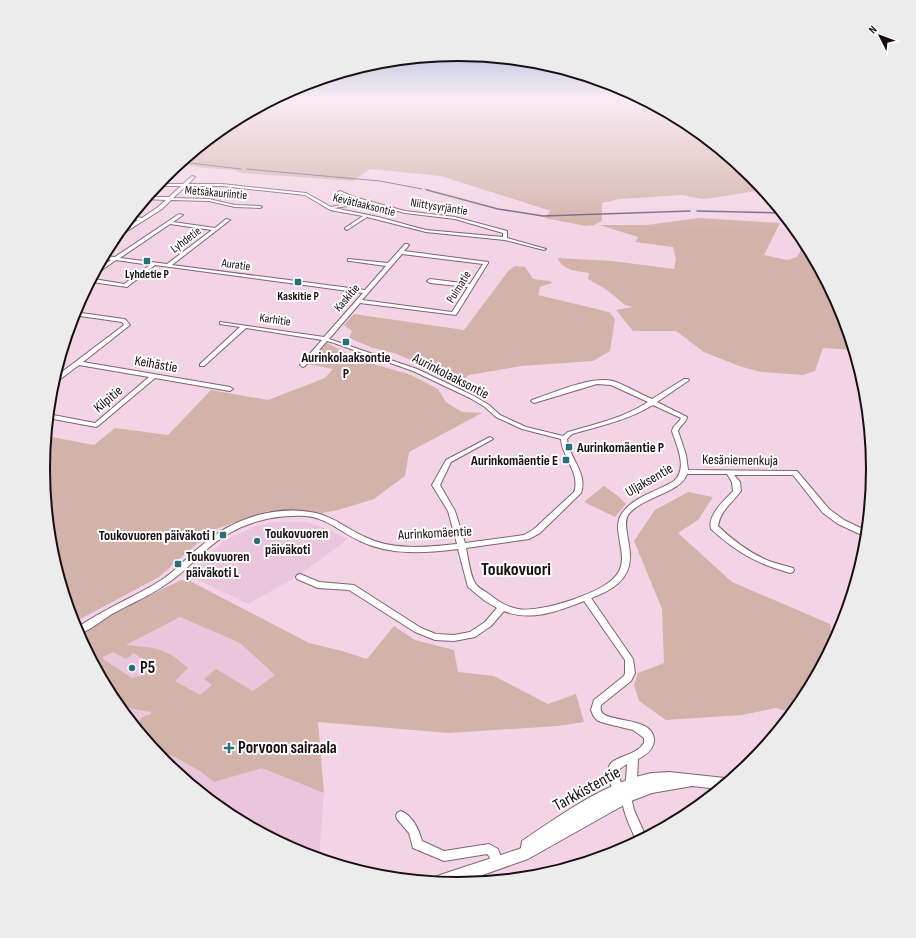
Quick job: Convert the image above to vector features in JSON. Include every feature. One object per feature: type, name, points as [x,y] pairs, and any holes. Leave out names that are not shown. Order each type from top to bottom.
[{"type":"street","points":[[130,226],[171,200],[193,177]]},
{"type":"street","name":"Kevätlaaksontie","points":[[166,185],[222,185],[306,194],[329,208],[433,233],[505,239],[544,249]]},
{"type":"street","name":"Niittysyrjäntie","points":[[340,192],[367,202],[411,213],[455,218],[475,223],[505,232],[505,239]]},
{"type":"street","name":"Metsäkauriintie","points":[[152,199],[209,200],[235,206],[260,207]]},
{"type":"street","points":[[329,208],[367,202]]},
{"type":"street","name":"Lyhdetie","points":[[104,266],[181,215]]},
{"type":"street","points":[[347,229],[366,216]]},
{"type":"street","points":[[136,218],[142,219]]},
{"type":"street","name":"Lyhdetie","points":[[167,266],[228,220]]},
{"type":"street","name":"Lyhdetie","points":[[168,223],[216,229]]},
{"type":"street","name":"Kaskitie","points":[[303,365],[407,245]]},
{"type":"street","name":"Puimatie","points":[[359,301],[454,314],[486,262],[401,252]]},
{"type":"street","name":"Auratie","points":[[109,258],[366,292]]},
{"type":"street","points":[[350,260],[390,265]]},
{"type":"street","points":[[96,282],[125,286],[154,264]]},
{"type":"street","points":[[430,282],[471,286]]},
{"type":"street","points":[[61,376],[127,324],[124,321],[80,315]]},
{"type":"street","name":"Karhitie","points":[[222,323],[325,339]]},
{"type":"street","points":[[202,365],[244,327]]},
{"type":"street","name":"Aurinkolaaksontie","points":[[325,339],[415,370],[467,394],[487,406],[498,416],[524,428],[564,438]]},
{"type":"street","name":"Keihästie","points":[[79,363],[230,390]]},
{"type":"street","name":"Kilpitie","points":[[53,417],[96,425],[154,376]]},
{"type":"street","points":[[564,438],[570,433],[627,416],[654,402],[686,380]]},
{"type":"street","name":"Uljaksentie","points":[[490,439],[448,461],[436,485],[453,514],[471,585],[480,593],[503,607],[521,613],[538,613],[586,597],[612,586],[618,581],[625,570],[626,560],[622,525],[623,517],[628,509],[640,500],[679,482],[684,478],[686,472],[685,463],[675,432],[676,427],[683,422],[684,417],[612,383],[597,382],[548,395],[534,401]]},
{"type":"street","name":"Aurinkomäentie","points":[[82,628],[91,621],[148,592],[174,576],[218,535],[233,526],[265,516],[309,514],[323,517],[370,542],[391,548],[407,550],[461,546],[526,537],[537,531],[577,493],[581,487],[581,481],[568,455],[564,438]]},
{"type":"street","name":"Kesäniemenkuja","points":[[686,472],[795,473],[826,511],[841,522],[861,531]]},
{"type":"street","points":[[728,473],[736,482],[737,491],[718,512],[714,520],[714,527],[723,536],[755,557],[768,564],[790,570]]},
{"type":"street","points":[[300,577],[318,585],[338,585],[351,587],[418,630],[435,638],[454,638],[472,635],[488,624],[503,607]]},
{"type":"street","points":[[586,597],[626,653],[630,665],[628,678],[597,703],[595,708],[596,714],[599,718],[635,726],[649,737],[650,744],[646,750],[634,757],[625,759],[613,768],[614,777],[639,834]]},
{"type":"street","points":[[632,784],[631,765],[634,757]]},
{"type":"street","name":"Tarkkistentie","points":[[455,877],[522,854],[622,793],[632,784],[655,779],[669,778],[718,783]]},
{"type":"street","name":"Tarkkistentie","points":[[622,793],[691,781]]},
{"type":"street","points":[[401,816],[414,831],[417,844],[431,851],[444,856],[489,849],[503,861]]},
{"type":"shaded area","points":[[215,142],[701,142],[727,162],[756,191],[702,199],[682,195],[620,199],[602,203],[602,221],[594,225],[586,226],[544,218],[551,211],[441,176],[370,169],[353,181],[242,173],[234,170],[186,165]]},
{"type":"shaded area","points":[[699,218],[780,223],[764,255],[787,260],[797,257],[800,252],[800,247],[824,289],[835,313],[848,350],[823,348],[815,371],[803,375],[761,372],[739,366],[704,352],[676,331],[633,331],[616,310],[633,307],[625,305],[607,290],[588,279],[589,273],[567,268],[563,266],[558,258],[612,261],[674,269],[676,259],[673,247],[635,242],[638,237],[599,225],[647,225]]},
{"type":"shaded area","points":[[515,266],[525,267],[533,279],[550,281],[552,283],[540,287],[538,295],[609,312],[615,319],[610,351],[593,361],[521,366],[469,375],[461,381],[394,353],[373,348],[349,338],[352,331],[344,325],[354,314],[464,330],[509,270]]},
{"type":"shaded area","points":[[327,343],[360,360],[411,375],[438,389],[446,402],[462,412],[482,413],[409,452],[405,476],[374,499],[338,510],[322,513],[297,510],[268,511],[213,530],[159,577],[79,620],[64,575],[53,522],[50,469],[51,437],[94,445],[115,428],[168,435],[211,390],[268,400],[325,378],[333,369],[307,364]]},
{"type":"shaded area","points":[[604,486],[626,504],[615,517],[584,502]]},
{"type":"shaded area","points":[[688,492],[713,497],[698,520],[678,533],[732,582],[830,624],[831,633],[824,649],[811,673],[786,711],[776,708],[742,715],[666,720],[639,701],[634,685],[638,673],[664,663],[662,609],[634,541],[655,510]]},
{"type":"shaded area","points":[[275,522],[307,522],[348,539],[298,576],[248,604],[191,576],[202,561],[224,541],[256,526]]},
{"type":"shaded area","points":[[181,580],[190,581],[309,643],[367,659],[394,626],[415,640],[454,650],[458,672],[494,676],[548,704],[576,694],[584,722],[558,726],[449,733],[318,722],[324,793],[262,768],[214,782],[200,771],[168,754],[151,738],[139,723],[142,717],[151,714],[151,712],[127,708],[105,673],[84,631],[97,621]],"holes":[[[180,617],[240,643],[275,675],[253,691],[216,669],[204,679],[212,685],[200,695],[175,681],[188,668],[173,656],[153,648],[126,645]],[[113,652],[126,659],[134,653],[152,665],[144,671],[145,675],[132,678],[103,659],[103,657]]]},
{"type":"shaded area","name":"Porvoon sairaala","points":[[180,617],[240,643],[275,674],[324,793],[319,852],[278,835],[254,822],[231,808],[189,776],[151,738],[134,717],[119,696],[98,660]]},
{"type":"waterway","points":[[188,163],[241,169]]},
{"type":"waterway","points":[[246,169],[380,181],[422,189]]},
{"type":"waterway","points":[[425,189],[431,191]]},
{"type":"waterway","points":[[427,190],[498,209],[543,216],[690,211]]},
{"type":"waterway","points":[[697,211],[775,213]]},
{"type":"place","name":"Lyhdetie P","points":[[147,261]]},
{"type":"place","name":"Kaskitie P","points":[[298,282]]},
{"type":"place","name":"Aurinkolaaksontie P","points":[[346,342]]},
{"type":"place","name":"Aurinkomäentie P","points":[[569,447]]},
{"type":"place","name":"Aurinkomäentie E","points":[[566,460]]},
{"type":"place","name":"Toukovuoren päiväkoti I","points":[[223,535]]},
{"type":"place","name":"Toukovuoren päiväkoti","points":[[257,541]]},
{"type":"place","name":"Toukovuoren päiväkoti L","points":[[178,564]]},
{"type":"place","name":"P5","points":[[132,668]]},
{"type":"place","name":"Porvoon sairaala","points":[[229,748]]},
{"type":"district","name":"Toukovuori","points":[[516,569]]}]
